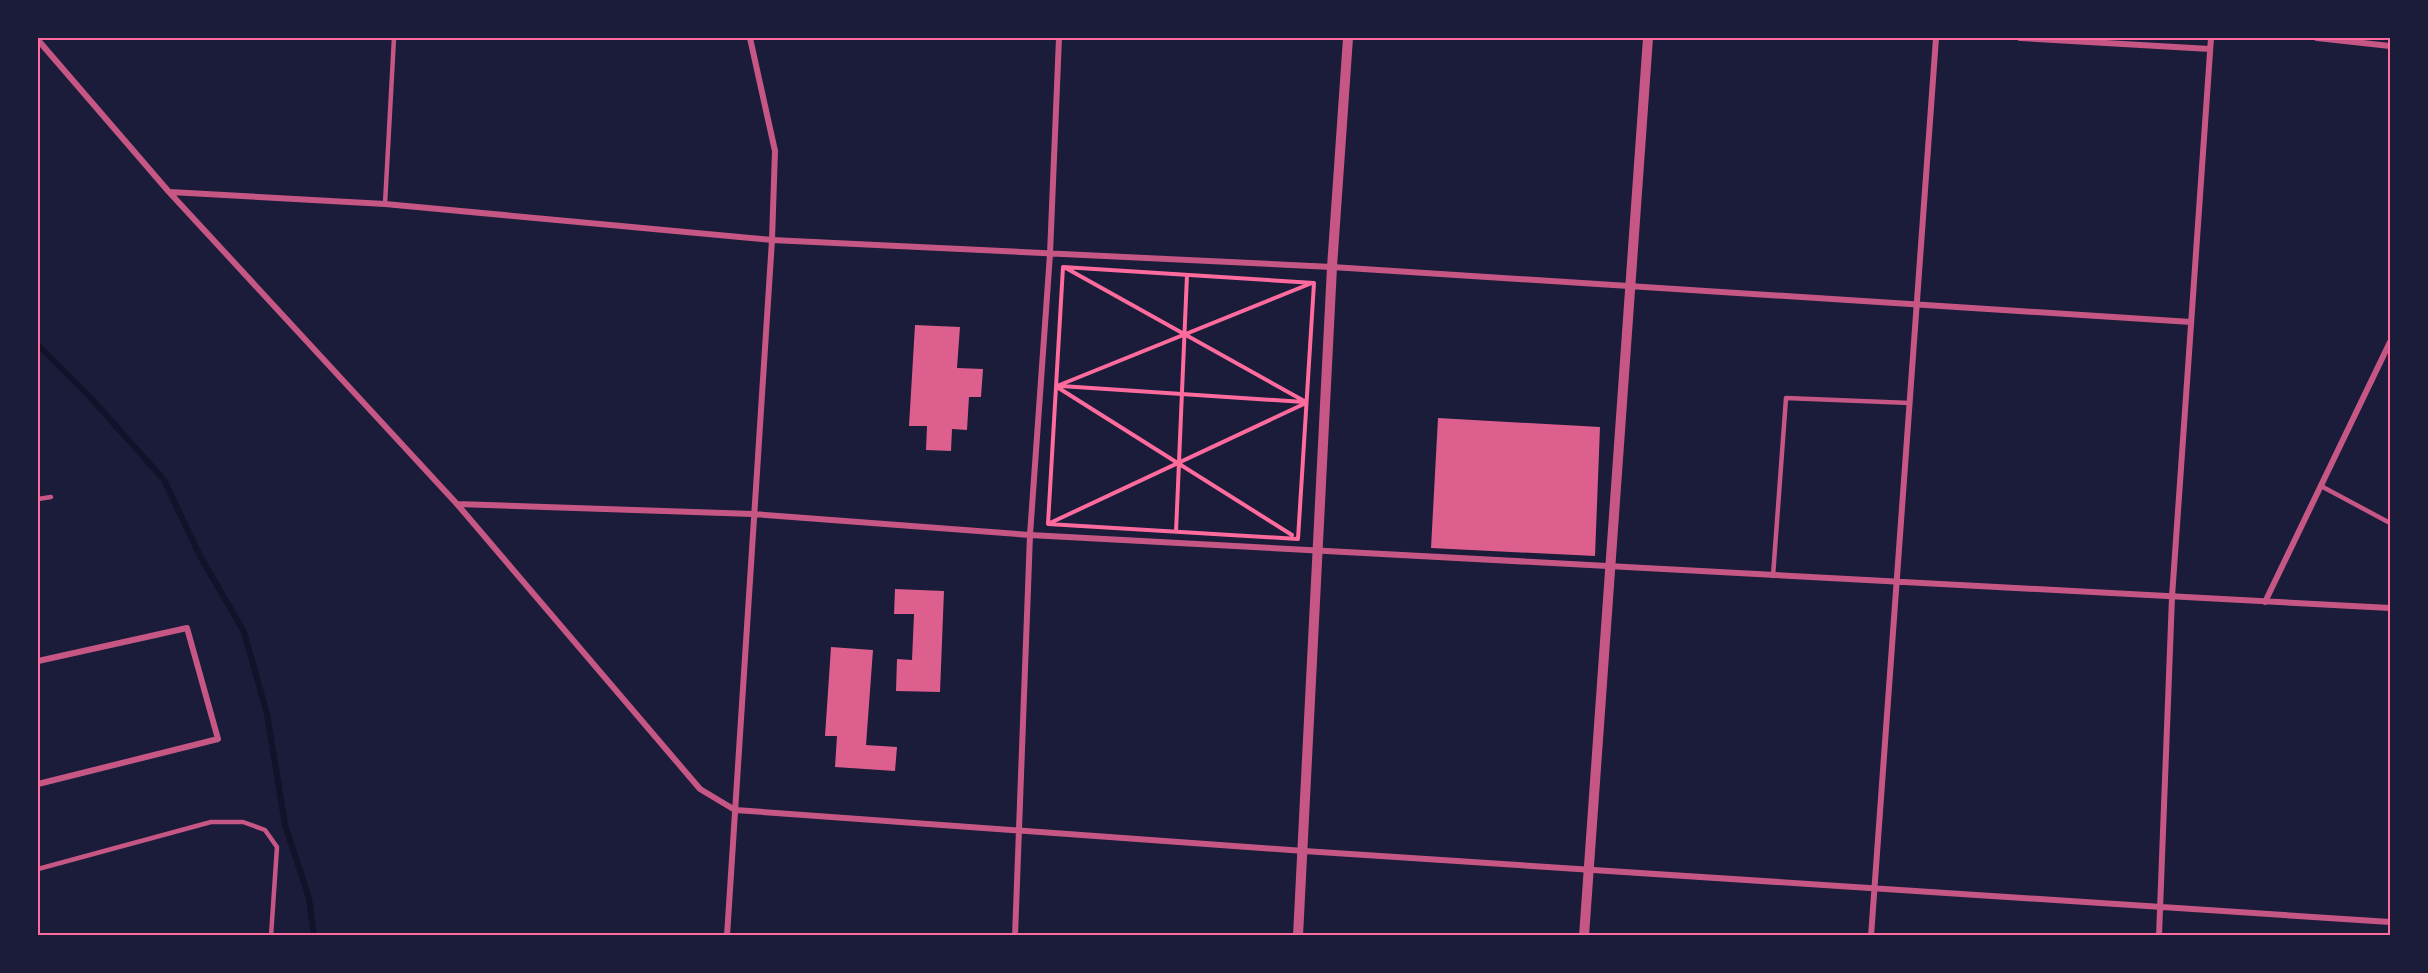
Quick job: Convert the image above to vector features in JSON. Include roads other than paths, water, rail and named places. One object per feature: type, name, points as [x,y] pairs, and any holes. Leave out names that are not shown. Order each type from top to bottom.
[{"type":"street","points":[[727,936],[772,240],[775,151],[750,38]]},
{"type":"street","points":[[1015,936],[1021,828],[1030,535],[1050,254],[1059,38]]},
{"type":"street","points":[[1298,936],[1332,267],[1348,38]]},
{"type":"street","points":[[1584,936],[1648,38]]},
{"type":"street","points":[[1871,936],[1936,38]]},
{"type":"street","points":[[2020,38],[2210,49]]},
{"type":"street","points":[[2159,936],[2172,597],[2211,38]]},
{"type":"street","points":[[2317,38],[2391,46]]},
{"type":"street","points":[[38,40],[169,192],[457,504],[700,789],[735,810],[1021,828],[1304,851],[2391,922]]},
{"type":"street","points":[[169,192],[385,204],[772,240],[1332,267],[2191,322]]},
{"type":"street","points":[[2265,602],[2391,342]]},
{"type":"street","points":[[457,504],[753,514],[1030,535],[2391,608]]},
{"type":"street","points":[[38,662],[188,628],[218,740],[38,784]]},
{"type":"lane","points":[[385,204],[394,38]]},
{"type":"lane","points":[[1773,576],[1786,398],[1910,403]]},
{"type":"lane","points":[[2321,486],[2391,523]]},
{"type":"lane","points":[[38,500],[51,497]]},
{"type":"lane","points":[[38,869],[211,822],[243,822],[265,830],[277,847],[271,936]]},
{"type":"waterway","points":[[38,345],[91,398],[164,480],[200,556],[244,632],[267,714],[285,825],[309,898],[314,936]]}]
